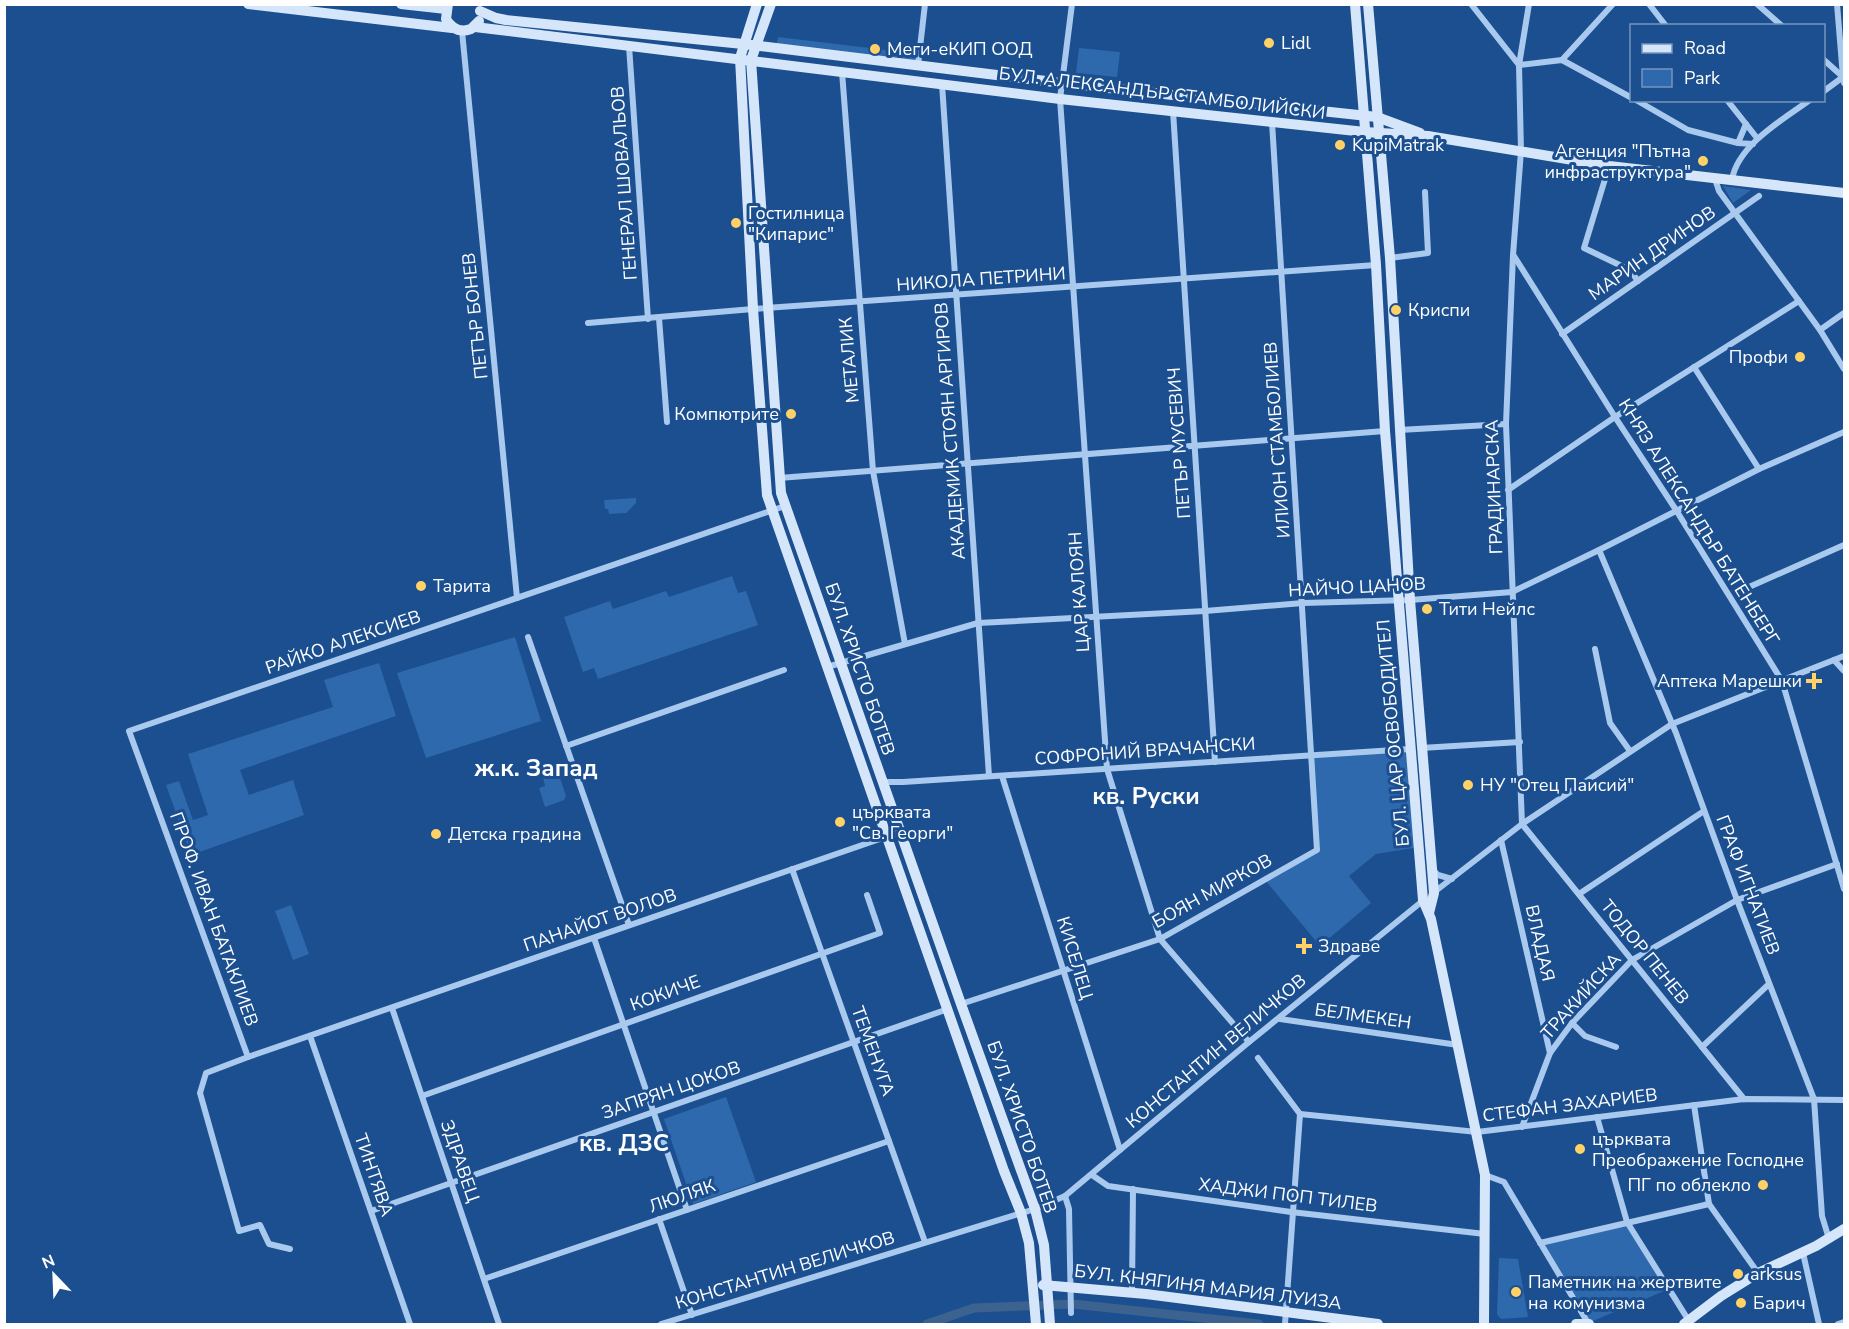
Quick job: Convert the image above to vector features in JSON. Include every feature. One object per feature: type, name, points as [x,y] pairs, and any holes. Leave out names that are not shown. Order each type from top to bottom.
[{"type":"street","points":[[248,4],[457,29],[475,27],[479,19],[479,8]]},
{"type":"street","points":[[401,4],[447,7],[446,19],[457,29]]},
{"type":"street","name":"БУЛ. ХРИСТО БОТЕВ","points":[[757,4],[743,44],[769,308],[779,478],[785,507],[1035,1209],[1044,1245],[1050,1324]]},
{"type":"street","name":"БУЛ. ХРИСТО БОТЕВ","points":[[771,4],[756,46],[746,59],[753,309],[765,478],[772,511],[1004,1171],[1021,1213],[1029,1243],[1035,1324]]},
{"type":"street","points":[[918,65],[925,4]]},
{"type":"street","name":"ЦАР КАЛОЯН","points":[[1072,4],[1060,99],[1107,769],[1160,939],[1249,1042]]},
{"type":"street","points":[[1355,4],[1364,116]]},
{"type":"street","points":[[1368,4],[1377,117]]},
{"type":"street","points":[[1471,4],[1519,65],[1562,60],[1630,97]]},
{"type":"street","name":"ГРАДИНАРСКА","points":[[1522,824],[1506,424],[1513,255],[1521,151],[1519,65],[1529,4]]},
{"type":"street","points":[[1562,60],[1613,4]]},
{"type":"street","points":[[1649,4],[1664,24]]},
{"type":"street","points":[[1757,4],[1780,24]]},
{"type":"street","points":[[1837,4],[1842,14],[1844,80]]},
{"type":"street","name":"БУЛ. АЛЕКСАНДЪР СТАМБОЛИЙСКИ","points":[[479,8],[506,20],[743,44],[1062,83],[1377,117],[1428,136]]},
{"type":"street","name":"БУЛ. АЛЕКСАНДЪР СТАМБОЛИЙСКИ","points":[[475,27],[1060,99],[1173,117],[1272,127],[1428,136],[1609,166],[1845,193]]},
{"type":"street","name":"ПЕТЪР БОНЕВ","points":[[457,29],[518,598]]},
{"type":"street","name":"ГЕНЕРАЛ ШОВАЛЬОВ","points":[[629,46],[648,319]]},
{"type":"street","points":[[1825,61],[1844,80]]},
{"type":"street","name":"МЕТАЛИК","points":[[842,71],[873,471],[905,644]]},
{"type":"street","points":[[1825,90],[1844,80]]},
{"type":"street","name":"АКАДЕМИК СТОЯН АРГИРОВ","points":[[942,84],[989,777]]},
{"type":"street","points":[[1639,102],[1688,130],[1738,143],[1755,141]]},
{"type":"street","points":[[1729,102],[1746,123],[1755,141]]},
{"type":"street","points":[[1732,180],[1733,169],[1755,141],[1807,102]]},
{"type":"street","name":"БУЛ. ЦАР ОСВОБОДИТЕЛ","points":[[1364,116],[1398,601],[1419,749],[1434,893],[1429,913]]},
{"type":"street","name":"ПЕТЪР МУСЕВИЧ","points":[[1173,117],[1215,762]]},
{"type":"street","name":"БУЛ. ЦАР ОСВОБОДИТЕЛ","points":[[1377,117],[1390,258],[1419,749],[1423,900],[1429,913],[1485,1175],[1484,1324]]},
{"type":"street","points":[[1738,143],[1746,123]]},
{"type":"street","name":"ИЛИОН СТАМБОЛИЕВ","points":[[1272,127],[1312,756]]},
{"type":"street","points":[[1609,166],[1584,248],[1630,270],[1638,281]]},
{"type":"street","points":[[1715,179],[1719,192],[1820,330],[1845,369]]},
{"type":"street","points":[[1390,258],[1428,253],[1425,192]]},
{"type":"street","name":"МАРИН ДРИНОВ","points":[[1562,334],[1759,195]]},
{"type":"street","name":"КНЯЗ АЛЕКСАНДЪР БАТЕНБЕРГ","points":[[1513,255],[1615,417],[1677,510],[1782,681],[1845,889]]},
{"type":"street","name":"НИКОЛА ПЕТРИНИ","points":[[588,323],[753,309],[1376,265]]},
{"type":"street","points":[[1508,490],[1615,417],[1799,301]]},
{"type":"street","points":[[1820,330],[1845,313]]},
{"type":"street","points":[[659,318],[667,422]]},
{"type":"street","points":[[1694,368],[1759,469]]},
{"type":"street","points":[[1399,429],[1506,424]]},
{"type":"street","points":[[779,478],[1385,431]]},
{"type":"street","name":"НАЙЧО ЦАНОВ","points":[[827,667],[978,623],[1205,611],[1303,603],[1398,601],[1512,592],[1759,469],[1845,432]]},
{"type":"street","name":"РАЙКО АЛЕКСИЕВ","points":[[129,731],[785,507]]},
{"type":"street","points":[[1749,587],[1845,545]]},
{"type":"street","name":"ГРАФ ИГНАТИЕВ","points":[[1599,550],[1672,724],[1814,1099],[1822,1216],[1829,1239]]},
{"type":"street","points":[[528,637],[629,925]]},
{"type":"street","points":[[1595,649],[1610,723],[1630,751]]},
{"type":"street","name":"КОНСТАНТИН ВЕЛИЧКОВ","points":[[661,1324],[1035,1209],[1065,1197],[1249,1042],[1423,900],[1522,824],[1672,724],[1845,656]]},
{"type":"street","points":[[1834,660],[1845,670]]},
{"type":"street","points":[[566,746],[784,670]]},
{"type":"street","name":"ПРОФ. ИВАН БАТАКЛИЕВ","points":[[129,731],[248,1057]]},
{"type":"street","name":"СОФРОНИЙ ВРАЧАНСКИ","points":[[882,782],[1520,742]]},
{"type":"street","name":"БОЯН МИРКОВ","points":[[961,1004],[1160,939],[1317,850],[1312,756]]},
{"type":"street","name":"КИСЕЛЕЦ","points":[[1002,776],[1120,1150]]},
{"type":"street","points":[[1579,894],[1704,811]]},
{"type":"street","name":"ТОДОР ПЕНЕВ","points":[[1522,824],[1744,1099]]},
{"type":"street","name":"ПАНАЙОТ ВОЛОВ","points":[[310,1036],[900,832]]},
{"type":"street","name":"ВЛАДАЯ","points":[[1501,840],[1550,1053]]},
{"type":"street","name":"ТРАКИЙСКА","points":[[1521,1127],[1550,1053],[1572,1023],[1632,960],[1737,900],[1837,864]]},
{"type":"street","name":"ТЕМЕНУГА","points":[[792,869],[925,1242]]},
{"type":"street","points":[[1432,869],[1438,875],[1452,879]]},
{"type":"street","name":"КОКИЧЕ","points":[[422,1096],[880,933],[867,895]]},
{"type":"street","points":[[594,938],[687,1210]]},
{"type":"street","points":[[1702,1047],[1769,984]]},
{"type":"street","name":"ЗДРАВЕЦ","points":[[392,1008],[499,1324]]},
{"type":"street","name":"ЗАПРЯН ЦОКОВ","points":[[371,1211],[948,1009]]},
{"type":"street","name":"БЕЛМЕКЕН","points":[[1280,1019],[1458,1045]]},
{"type":"street","points":[[1572,1023],[1586,1036],[1616,1047]]},
{"type":"street","points":[[290,1250],[269,1244],[260,1225],[239,1231],[200,1093],[206,1073],[310,1036]]},
{"type":"street","name":"ТИНТЯВА","points":[[310,1036],[410,1324]]},
{"type":"street","points":[[1258,1058],[1299,1114],[1285,1324]]},
{"type":"street","name":"СТЕФАН ЗАХАРИЕВ","points":[[1299,1114],[1477,1132],[1744,1099],[1845,1100]]},
{"type":"street","points":[[1694,1105],[1709,1204],[1758,1273]]},
{"type":"street","points":[[1597,1117],[1627,1222],[1688,1323],[1721,1296],[1758,1273],[1803,1253],[1845,1229]]},
{"type":"street","name":"ЛЮЛЯК","points":[[484,1279],[889,1141]]},
{"type":"street","name":"ХАДЖИ ПОП ТИЛЕВ","points":[[1092,1175],[1108,1186],[1292,1212],[1485,1234]]},
{"type":"street","points":[[1485,1175],[1504,1182],[1588,1324]]},
{"type":"street","points":[[1132,1293],[1133,1189]]},
{"type":"street","points":[[1065,1197],[1069,1209],[1071,1312]]},
{"type":"street","points":[[1540,1243],[1709,1204]]},
{"type":"street","points":[[659,1219],[692,1315]]},
{"type":"street","points":[[1803,1253],[1819,1324]]},
{"type":"street","name":"БУЛ. КНЯГИНЯ МАРИЯ ЛУИЗА","points":[[1033,1288],[1132,1293],[1378,1324]]},
{"type":"street","points":[[1838,1324],[1845,1322]]},
{"type":"street","points":[[1576,1324],[1588,1324]]},
{"type":"green space","points":[[778,37],[919,54],[918,65],[776,48]]},
{"type":"green space","points":[[1079,48],[1120,52],[1117,77],[1076,73]]},
{"type":"green space","points":[[1723,186],[1751,190],[1733,203]]},
{"type":"green space","points":[[636,498],[636,503],[626,513],[609,514],[608,509],[605,509],[604,500]]},
{"type":"green space","points":[[732,576],[738,593],[746,591],[758,625],[598,679],[594,668],[583,672],[564,617],[610,601],[613,609],[666,591],[669,597]]},
{"type":"green space","points":[[515,637],[541,721],[426,758],[397,673]]},
{"type":"green space","points":[[379,663],[396,716],[240,770],[249,795],[293,780],[304,815],[191,855],[166,785],[179,781],[193,820],[208,815],[188,754],[333,707],[324,680]]},
{"type":"green space","points":[[1410,749],[1419,847],[1376,854],[1349,876],[1371,903],[1320,946],[1265,880],[1317,850],[1312,756]]},
{"type":"green space","points":[[558,772],[566,796],[564,800],[545,807],[539,788],[545,786],[543,777]]},
{"type":"green space","points":[[291,905],[309,954],[293,960],[275,911]]},
{"type":"green space","points":[[726,1097],[756,1182],[693,1204],[664,1119]]},
{"type":"green space","points":[[1627,1222],[1669,1289],[1588,1323],[1540,1243]]},
{"type":"green space","points":[[1499,1258],[1518,1259],[1528,1317],[1501,1319],[1497,1314]]},
{"type":"waterway","points":[[927,1324],[974,1308],[1073,1304],[1259,1324]]},
{"type":"place","name":"Lidl","points":[[1269,43]]},
{"type":"place","name":"Меги-еКИП ООД","points":[[875,49]]},
{"type":"place","name":"KupiMatrak","points":[[1340,145]]},
{"type":"place","name":"Агенция \"Пътна инфраструктура\"","points":[[1703,161]]},
{"type":"place","name":"Гостилница \"Кипарис\"","points":[[736,223]]},
{"type":"place","name":"Криспи","points":[[1396,310]]},
{"type":"place","name":"Профи","points":[[1800,357]]},
{"type":"place","name":"Компютрите","points":[[791,414]]},
{"type":"place","name":"Тарита","points":[[421,586]]},
{"type":"place","name":"Тити Нейлс","points":[[1427,609]]},
{"type":"place","name":"Аптека Марешки","points":[[1814,681]]},
{"type":"place","name":"НУ \"Отец Паисий\"","points":[[1468,785]]},
{"type":"place","name":"църквата \"Св. Георги\"","points":[[840,822]]},
{"type":"place","name":"Детска градина","points":[[436,834]]},
{"type":"place","name":"Здраве","points":[[1304,946]]},
{"type":"place","name":"църквата Преображение Господне","points":[[1580,1149]]},
{"type":"place","name":"ПГ по облекло","points":[[1763,1185]]},
{"type":"place","name":"arksus","points":[[1738,1274]]},
{"type":"place","name":"Паметник на жертвите на комунизма","points":[[1516,1292]]},
{"type":"place","name":"Барич","points":[[1741,1303]]},
{"type":"district","name":"ж.к. Запад","points":[[536,768]]},
{"type":"district","name":"кв. Руски","points":[[1146,796]]},
{"type":"district","name":"кв. ДЗС","points":[[624,1143]]}]
